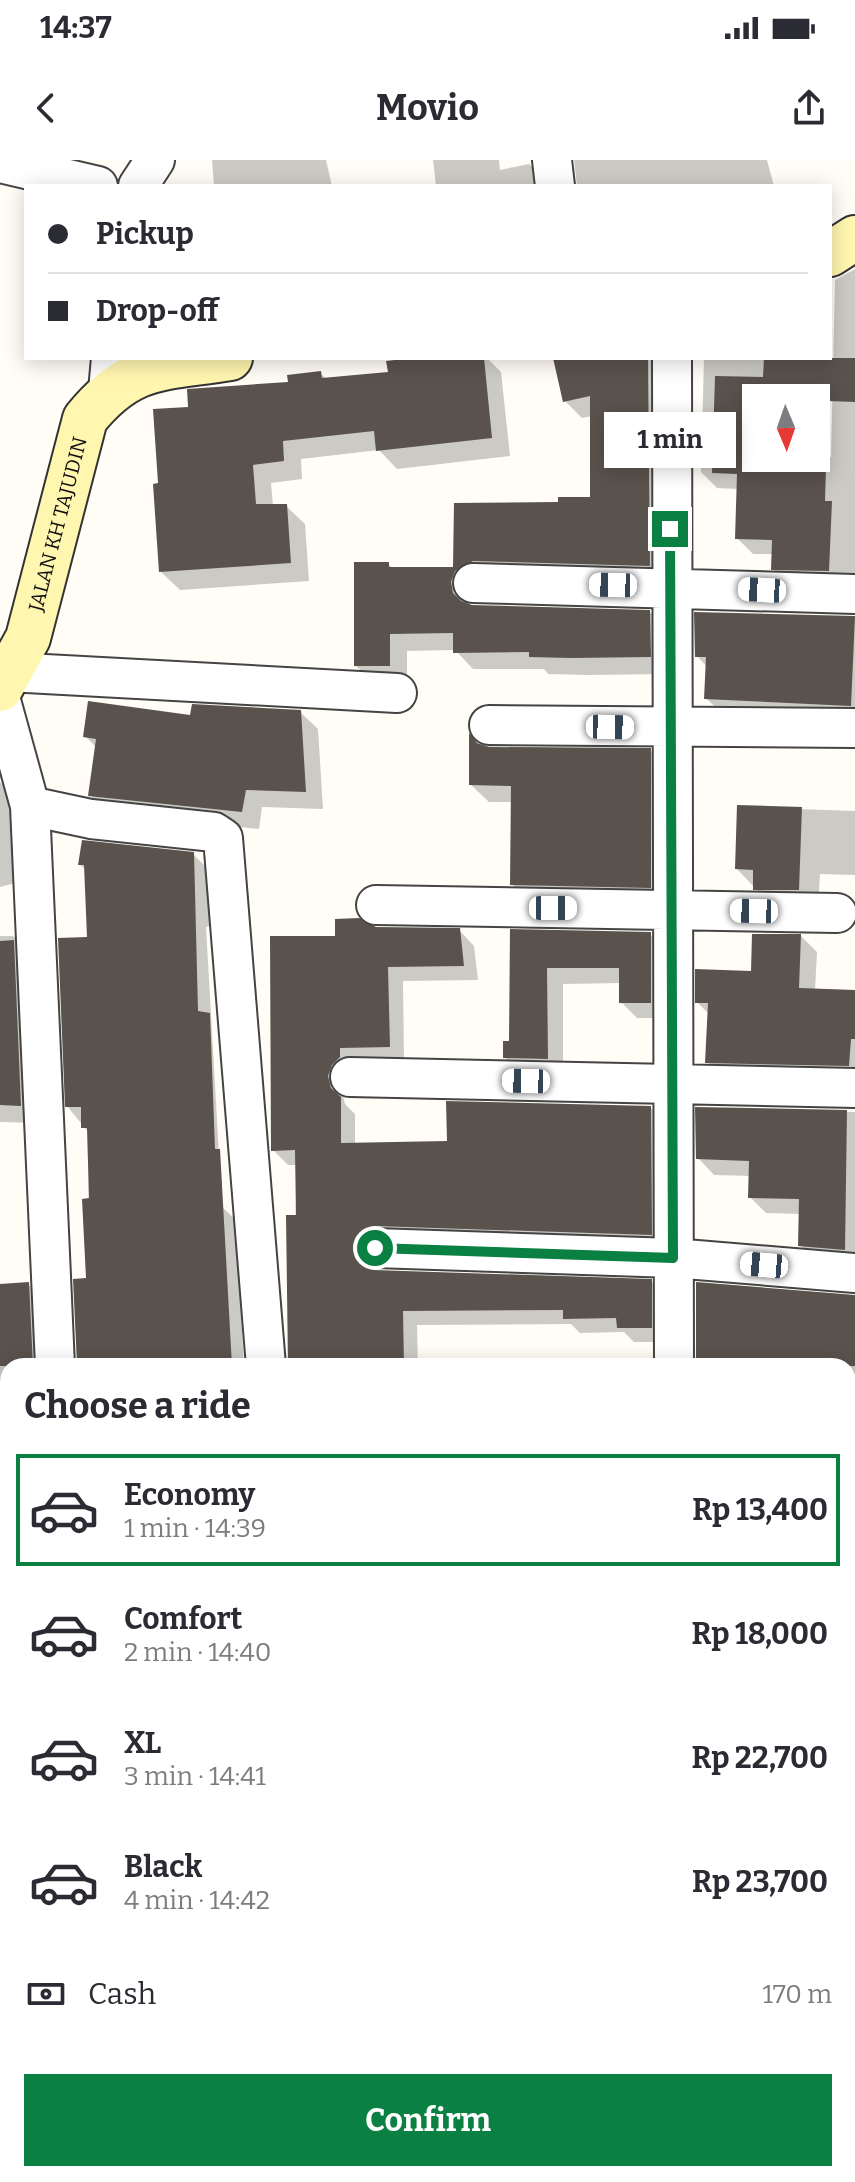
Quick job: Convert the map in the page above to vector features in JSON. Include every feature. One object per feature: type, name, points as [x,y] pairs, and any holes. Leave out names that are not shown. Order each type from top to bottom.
[{"type":"street","points":[[139,184],[155,160]]},
{"type":"street","points":[[552,160],[555,184]]},
{"type":"street","points":[[0,163],[89,184]]},
{"type":"street","points":[[832,253],[855,238]]},
{"type":"street","name":"JALAN KH TAJUDIN","points":[[3,686],[28,638],[85,419],[110,375],[218,360]]},
{"type":"street","points":[[672,360],[669,586],[674,1358]]},
{"type":"street","points":[[473,583],[669,586],[855,594]]},
{"type":"street","points":[[55,1358],[30,806],[3,686],[397,693]]},
{"type":"street","points":[[489,725],[855,728]]},
{"type":"street","points":[[30,806],[91,819],[214,832],[223,838],[265,1358]]},
{"type":"street","points":[[376,905],[837,913]]},
{"type":"street","points":[[350,1077],[855,1088]]},
{"type":"street","points":[[375,1248],[673,1258],[855,1273]]},
{"type":"building","points":[[855,358],[855,402],[830,401],[830,384],[742,384],[742,472],[826,472],[825,501],[832,501],[829,571],[771,570],[772,540],[735,539],[737,474],[712,473],[715,376],[763,377],[764,360]]},
{"type":"building","points":[[484,360],[492,438],[376,451],[374,431],[283,441],[284,461],[253,465],[256,504],[287,504],[291,563],[159,572],[153,484],[158,483],[153,409],[188,407],[187,389],[288,382],[287,375],[321,371],[322,378],[388,372],[386,361]]},
{"type":"building","points":[[553,360],[648,360],[650,566],[473,561],[455,571],[451,582],[453,593],[461,601],[472,605],[650,610],[651,657],[570,658],[529,657],[529,652],[453,653],[453,633],[390,634],[390,666],[354,666],[354,562],[389,562],[389,567],[453,567],[454,503],[558,502],[558,497],[590,497],[590,396],[563,402]]},
{"type":"building","points":[[694,612],[855,616],[851,706],[704,699],[706,657],[695,657]]},
{"type":"building","points":[[88,701],[190,715],[192,704],[301,710],[306,792],[246,790],[242,812],[88,796],[96,739],[83,737]]},
{"type":"building","points":[[469,733],[477,743],[489,747],[651,748],[651,888],[510,885],[511,786],[469,785]]},
{"type":"building","points":[[737,805],[802,807],[799,890],[753,890],[753,870],[735,869]]},
{"type":"building","points":[[82,840],[194,852],[198,1011],[210,1013],[215,1149],[220,1149],[232,1358],[77,1358],[73,1279],[86,1278],[82,1199],[89,1198],[87,1128],[81,1128],[81,1107],[65,1107],[58,938],[87,937],[84,865],[78,865]]},
{"type":"building","points":[[359,918],[376,927],[460,928],[464,966],[388,967],[390,1047],[340,1048],[340,1057],[332,1065],[328,1076],[331,1088],[341,1097],[341,1143],[447,1141],[446,1101],[651,1106],[652,1235],[375,1226],[364,1229],[356,1237],[353,1248],[356,1259],[374,1270],[652,1279],[652,1328],[617,1328],[616,1318],[563,1319],[563,1310],[403,1311],[404,1358],[288,1358],[286,1215],[296,1215],[295,1150],[271,1151],[270,936],[335,936],[335,919]]},
{"type":"building","points":[[510,929],[651,932],[651,1003],[619,1003],[619,968],[547,968],[548,1059],[503,1058],[503,1041],[509,1041]]},
{"type":"building","points":[[752,934],[801,934],[799,988],[855,990],[855,1039],[851,1039],[849,1066],[705,1063],[708,1003],[695,1003],[695,969],[751,971]]},
{"type":"building","points":[[14,940],[21,1106],[0,1105],[0,941]]},
{"type":"building","points":[[695,1107],[847,1110],[845,1250],[798,1246],[799,1199],[748,1198],[749,1161],[696,1159]]},
{"type":"building","points":[[29,1282],[33,1358],[0,1358],[0,1284]]},
{"type":"building","points":[[696,1282],[855,1295],[855,1358],[696,1358]]},
{"type":"route","points":[[375,1248],[673,1258],[670,529]]}]
